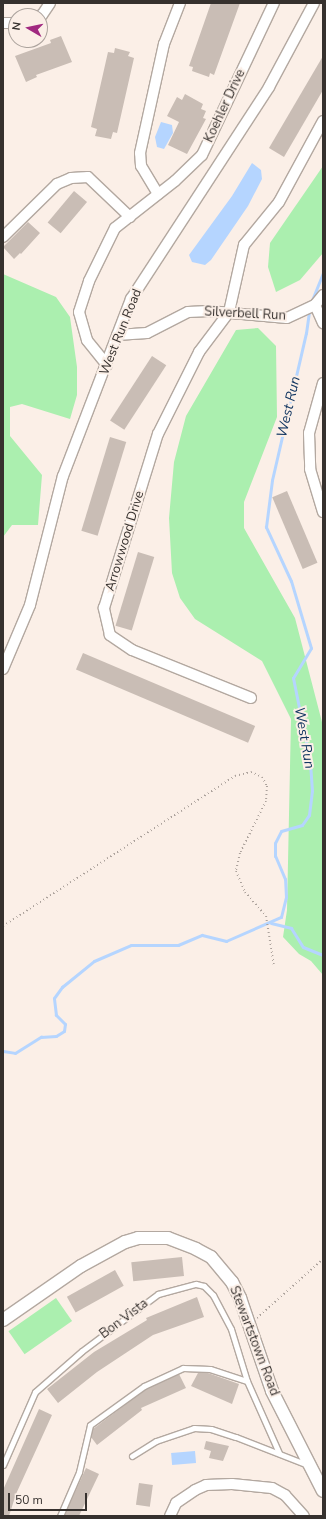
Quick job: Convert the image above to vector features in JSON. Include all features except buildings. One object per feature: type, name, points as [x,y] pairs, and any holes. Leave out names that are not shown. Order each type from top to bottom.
[{"type":"street","points":[[158,194],[141,166],[140,153],[164,44],[180,3]]},
{"type":"street","name":"Koehler Drive","points":[[107,365],[87,340],[79,312],[89,281],[116,228],[158,194],[202,155],[274,3]]},
{"type":"street","name":"West Run Road","points":[[3,669],[30,605],[63,476],[107,365],[131,299],[270,87],[314,3]]},
{"type":"street","points":[[229,312],[244,245],[279,202],[323,121]]},
{"type":"street","points":[[3,237],[57,184],[71,178],[88,177],[130,217]]},
{"type":"street","name":"Silverbell Run","points":[[117,335],[147,333],[188,312],[229,312],[288,318],[315,305],[323,295]]},
{"type":"street","points":[[315,305],[323,323]]},
{"type":"street","name":"Arrowwood Drive","points":[[229,312],[200,352],[158,434],[104,608],[110,635],[132,650],[252,698]]},
{"type":"street","points":[[323,383],[309,433],[310,469],[323,512]]},
{"type":"street","name":"Stewartstown Road","points":[[3,1320],[113,1247],[138,1238],[152,1236],[181,1241],[211,1257],[232,1282],[240,1298],[272,1391],[323,1491]]},
{"type":"street","points":[[170,1516],[176,1503],[194,1490],[206,1485],[232,1484],[272,1488],[285,1495],[304,1516]]},
{"type":"lane","name":"Bon Vista","points":[[3,1465],[35,1392],[82,1351],[158,1294],[196,1284],[204,1286],[213,1295],[231,1328],[247,1381],[279,1453]]},
{"type":"lane","points":[[60,1516],[79,1472],[90,1425],[128,1396],[183,1368],[210,1369],[247,1381]]},
{"type":"lane","points":[[132,1456],[156,1441],[175,1432],[194,1428],[211,1429],[279,1453],[310,1466]]},
{"type":"path","points":[[3,926],[235,776],[251,772],[262,777],[267,786],[266,801],[240,853],[236,871],[245,892],[266,917],[274,966]]},
{"type":"path","points":[[253,1321],[323,1259]]},
{"type":"green space","points":[[323,166],[323,253],[300,280],[276,292],[268,267],[270,243]]},
{"type":"green space","points":[[3,274],[56,297],[70,317],[77,367],[77,395],[70,419],[22,404],[10,407],[10,436],[42,475],[38,525],[12,525],[3,537]]},
{"type":"green space","points":[[258,328],[276,346],[277,417],[244,502],[244,528],[295,618],[323,726],[323,975],[311,961],[299,954],[283,937],[287,910],[291,719],[262,661],[195,619],[180,598],[172,573],[169,518],[174,462],[186,416],[236,330]]},
{"type":"green space","points":[[56,1298],[72,1321],[25,1354],[8,1331]]},
{"type":"water","points":[[161,122],[172,125],[173,133],[164,149],[157,147],[155,137]]},
{"type":"water","points":[[252,163],[261,170],[262,179],[248,206],[211,260],[205,265],[192,262],[189,255],[232,196]]},
{"type":"water","points":[[195,1451],[196,1463],[172,1465],[171,1453]]},
{"type":"waterway","name":"West Run","points":[[310,305],[323,272]]},
{"type":"waterway","name":"West Run","points":[[3,1051],[15,1053],[41,1037],[56,1036],[64,1031],[65,1024],[56,1015],[54,998],[62,987],[94,961],[131,945],[178,945],[202,935],[226,941],[281,917],[286,897],[285,879],[275,856],[275,843],[281,831],[302,825],[309,815],[312,791],[310,762],[293,678],[311,648],[291,581],[266,527],[272,480],[306,333],[309,311]]},
{"type":"waterway","points":[[271,923],[291,928],[303,947],[323,955]]}]
